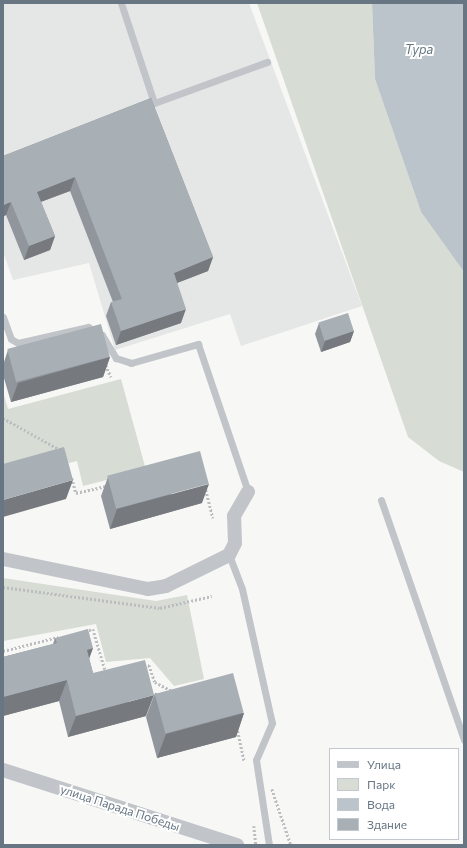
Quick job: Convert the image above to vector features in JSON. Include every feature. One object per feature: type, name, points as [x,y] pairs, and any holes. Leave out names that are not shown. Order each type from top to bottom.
[{"type":"street","points":[[3,559],[148,589],[166,586],[229,555],[235,543],[234,516],[248,492]]},
{"type":"street","name":"улица Парада Победы","points":[[3,770],[237,845]]},
{"type":"lane","points":[[121,3],[154,103]]},
{"type":"lane","points":[[139,108],[267,62]]},
{"type":"lane","points":[[3,317],[10,339],[18,343],[88,327],[102,335],[116,358],[131,362],[198,344],[248,492]]},
{"type":"lane","points":[[381,500],[464,740]]},
{"type":"lane","points":[[229,555],[244,597],[272,723],[256,760],[269,845]]},
{"type":"path","points":[[105,363],[111,377]]},
{"type":"path","points":[[3,418],[66,453],[68,460]]},
{"type":"path","points":[[59,455],[66,453]]},
{"type":"path","points":[[71,473],[76,493],[114,484]]},
{"type":"path","points":[[204,484],[213,518]]},
{"type":"path","points":[[3,587],[160,608],[212,596]]},
{"type":"path","points":[[78,633],[93,629],[107,675],[114,674]]},
{"type":"path","points":[[3,651],[63,636]]},
{"type":"path","points":[[135,668],[149,665],[155,682],[177,694]]},
{"type":"path","points":[[236,722],[245,766]]},
{"type":"path","points":[[270,780],[291,845]]},
{"type":"path","points":[[253,821],[256,845]]},
{"type":"shaded area","points":[[3,3],[249,3],[362,306],[241,346],[230,314],[115,350],[89,263],[13,280],[3,252]]},
{"type":"green space","points":[[257,3],[372,3],[375,79],[421,212],[464,272],[464,472],[439,461],[408,437]]},
{"type":"green space","points":[[121,379],[146,470],[83,486],[77,461],[3,480],[3,392],[8,409]]},
{"type":"green space","points":[[3,578],[156,601],[187,595],[204,679],[174,686],[150,658],[106,662],[96,624],[3,641]]},
{"type":"water","name":"Тура","points":[[372,3],[464,3],[464,272],[421,212],[375,79]]},
{"type":"building","points":[[151,98],[213,257],[174,273],[186,309],[121,331],[111,302],[122,299],[75,177],[37,192],[55,236],[29,246],[11,202],[3,205],[3,156]]},
{"type":"building","points":[[348,313],[354,331],[324,341],[319,323]]},
{"type":"building","points":[[101,324],[110,357],[16,382],[7,349]]},
{"type":"building","points":[[64,447],[73,480],[3,500],[3,464]]},
{"type":"building","points":[[200,451],[209,484],[116,509],[107,476]]},
{"type":"building","points":[[88,629],[93,648],[87,650],[93,673],[145,660],[154,695],[76,716],[67,680],[3,697],[3,657],[57,643],[55,638]]},
{"type":"building","points":[[233,673],[244,713],[165,734],[155,694]]}]
